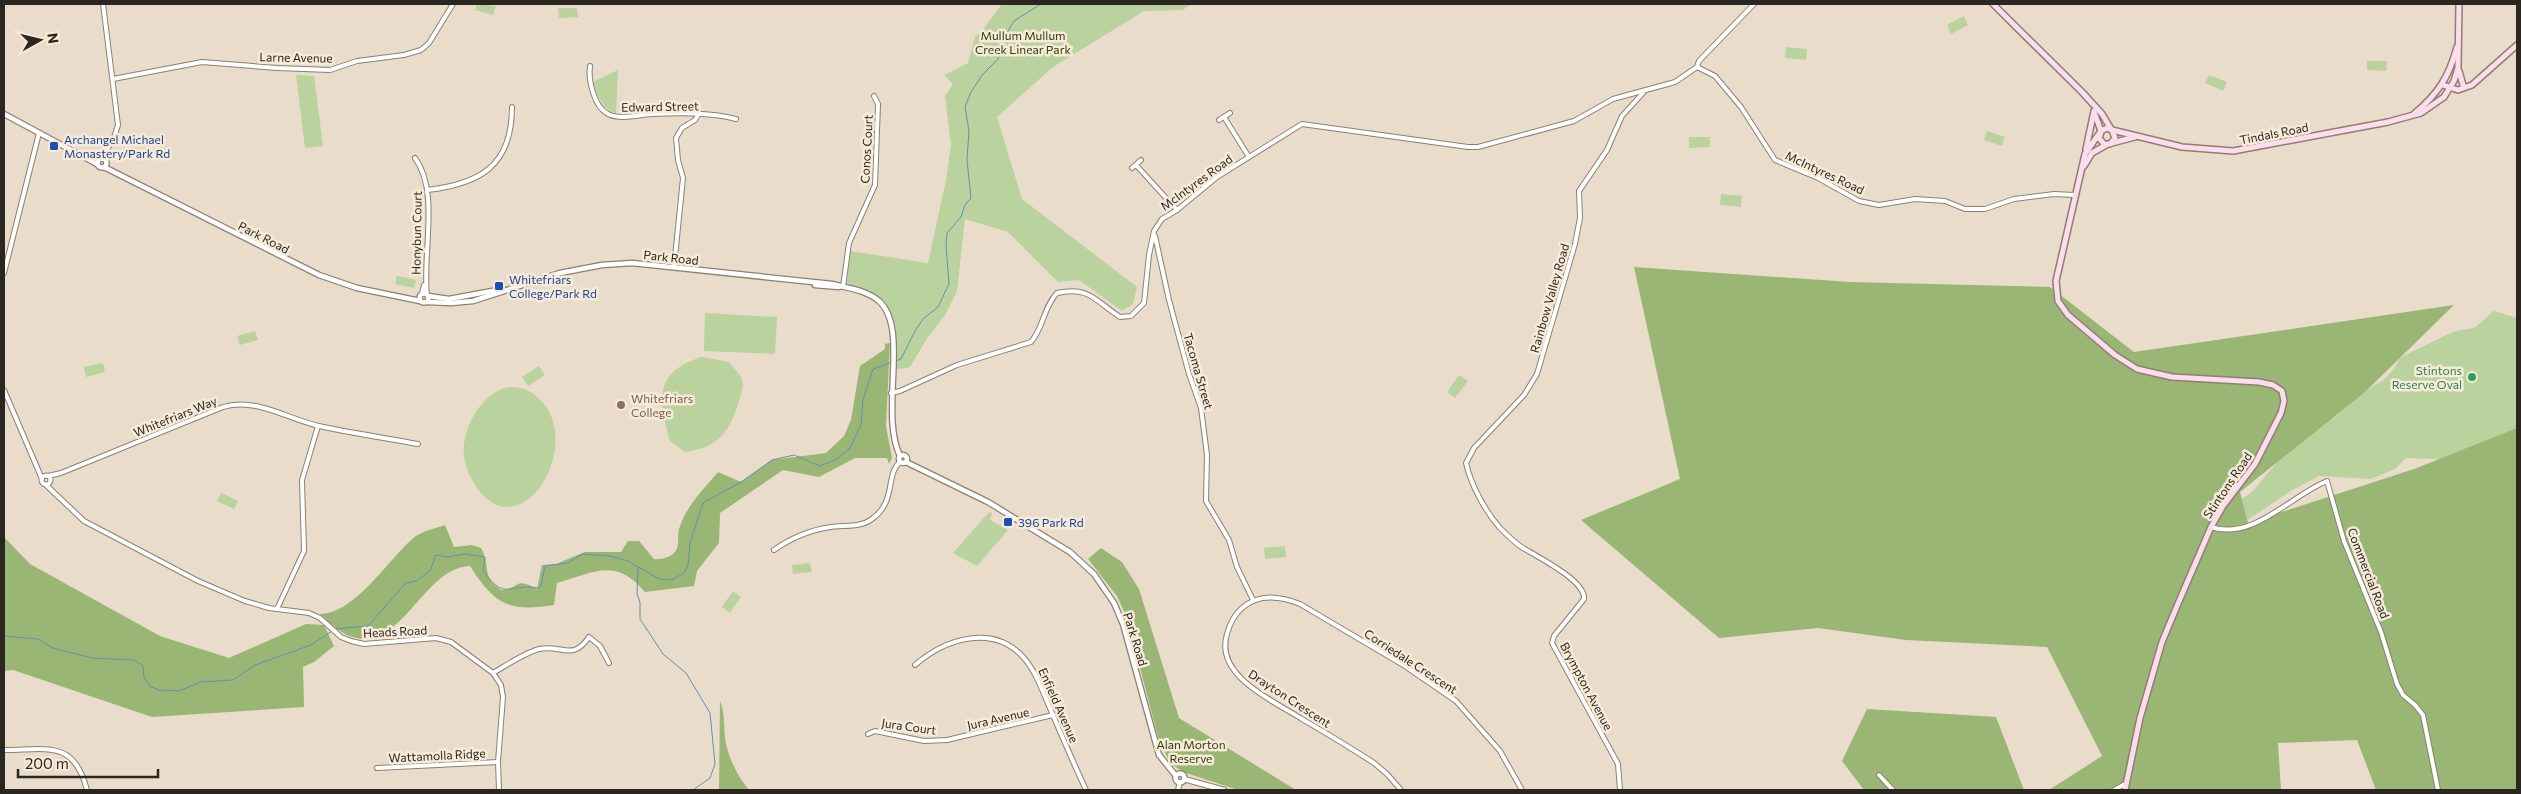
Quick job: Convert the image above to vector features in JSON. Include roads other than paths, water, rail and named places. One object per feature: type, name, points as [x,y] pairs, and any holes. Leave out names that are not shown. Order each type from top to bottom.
[{"type":"main road","points":[[1993,4],[2089,100],[2112,130],[2115,138],[2109,144],[2100,140],[2101,131],[2089,100]]},
{"type":"main road","points":[[2459,4],[2458,68],[2459,78],[2465,85]]},
{"type":"main road","points":[[2413,115],[2445,83],[2458,42]]},
{"type":"main road","points":[[2445,83],[2458,90],[2517,45]]},
{"type":"main road","points":[[2451,86],[2458,68]]},
{"type":"main road","name":"Tindals Road","points":[[2112,130],[2197,149],[2233,150],[2413,115],[2434,106],[2451,86]]},
{"type":"main road","points":[[2085,154],[2094,111]]},
{"type":"main road","points":[[2101,131],[2107,128],[2112,130]]},
{"type":"main road","name":"Stintons Road","points":[[2101,131],[2085,154],[2075,195],[2056,285],[2059,304],[2073,320],[2115,355],[2138,369],[2172,377],[2259,382],[2273,385],[2282,392],[2284,401],[2281,413],[2255,464],[2223,506],[2211,526],[2162,642],[2140,718],[2125,787]]},
{"type":"main road","name":"Tindals Road","points":[[2109,144],[2138,137]]},
{"type":"main road","name":"Stintons Road","points":[[2082,168],[2092,153],[2109,144]]},
{"type":"street","points":[[4,114],[87,157],[102,162],[118,125],[103,4]]},
{"type":"street","name":"Larne Avenue","points":[[112,79],[202,62],[330,70],[357,61],[409,54],[421,50],[429,43],[453,4]]},
{"type":"street","name":"Rainbow Valley Road","points":[[1584,599],[1582,590],[1577,584],[1518,545],[1499,526],[1477,492],[1466,463],[1474,448],[1524,395],[1537,374],[1575,244],[1580,218],[1579,191],[1607,150],[1622,116],[1644,92],[1675,82],[1698,67],[1699,61],[1754,4]]},
{"type":"street","name":"Edward Street","points":[[590,66],[590,83],[602,108],[608,114],[618,117],[651,114],[698,115],[736,119]]},
{"type":"street","name":"McIntyres Road","points":[[1698,67],[1715,76],[1741,107],[1775,160],[1818,178],[1859,201],[1879,205],[1915,199],[1945,201],[1965,210],[1978,209],[2014,199],[2054,194],[2075,195]]},
{"type":"street","name":"McIntyres Road","points":[[1154,231],[1162,219],[1177,210],[1216,177],[1302,124],[1478,147],[1574,121],[1613,99],[1644,92]]},
{"type":"street","name":"Conos Court","points":[[843,287],[849,243],[875,184],[878,104],[874,96]]},
{"type":"street","points":[[427,190],[462,185],[479,177],[493,166],[502,153],[509,137],[512,107]]},
{"type":"street","points":[[1230,114],[1221,118],[1249,157]]},
{"type":"street","points":[[674,267],[684,178],[678,160],[676,138],[682,128],[695,120],[698,115]]},
{"type":"street","points":[[4,273],[38,133]]},
{"type":"street","name":"Honybun Court","points":[[415,158],[423,170],[427,190],[424,296]]},
{"type":"street","points":[[1141,160],[1134,166],[1177,210]]},
{"type":"street","name":"Park Road","points":[[102,162],[116,172],[319,275],[357,288],[411,298],[424,296],[456,299],[514,287]]},
{"type":"street","points":[[892,393],[900,392],[957,365],[1031,342],[1038,334],[1047,303],[1057,293],[1079,290],[1094,296],[1120,317],[1131,316],[1144,303],[1148,256],[1154,231]]},
{"type":"street","name":"Tacoma Street","points":[[1154,231],[1158,258],[1189,374],[1201,408],[1208,455],[1206,501],[1229,540],[1236,568],[1253,600]]},
{"type":"street","points":[[1148,256],[1158,258]]},
{"type":"street","name":"Park Road","points":[[424,296],[426,302],[451,303],[473,301],[560,272],[602,264],[632,263],[799,282],[826,287],[843,287],[866,293],[879,301],[891,322],[894,342],[892,428],[900,456]]},
{"type":"street","points":[[4,390],[42,479],[47,476],[37,466]]},
{"type":"street","name":"Whitefriars Way","points":[[47,476],[61,473],[231,404],[260,407],[318,426],[418,444]]},
{"type":"street","points":[[277,609],[280,598],[304,551],[302,480],[318,426]]},
{"type":"street","points":[[774,550],[799,535],[818,529],[861,524],[872,519],[882,509],[889,496],[893,472],[900,462],[900,456],[906,456],[906,462],[900,462]]},
{"type":"street","name":"Park Road","points":[[906,462],[988,502],[1070,552],[1094,574],[1114,603],[1123,624],[1159,755],[1176,776],[1176,780],[1182,781]]},
{"type":"street","name":"Whitefriars Way","points":[[46,485],[61,473]]},
{"type":"street","name":"Heads Road","points":[[47,476],[57,496]]},
{"type":"street","name":"Heads Road","points":[[42,479],[84,521],[198,581],[245,601],[277,609],[309,613],[328,624],[341,637],[364,644],[444,640],[452,642],[494,673]]},
{"type":"street","name":"Commercial Road","points":[[2211,526],[2224,531],[2242,529],[2259,521],[2314,486],[2327,481],[2344,541],[2381,632],[2397,684],[2403,695],[2415,705],[2423,716],[2438,790]]},
{"type":"street","name":"Corriedale Crescent","points":[[1253,600],[1272,597],[1300,604],[1443,691],[1480,726],[1500,751],[1522,790]]},
{"type":"street","name":"Brympton Avenue","points":[[1584,599],[1554,636],[1552,644],[1618,764],[1620,790]]},
{"type":"street","name":"Drayton Crescent","points":[[1253,600],[1234,616],[1224,643],[1226,654],[1236,673],[1262,694],[1374,763],[1388,774],[1402,790]]},
{"type":"street","points":[[499,790],[498,762],[503,697],[501,685],[494,673],[540,649],[568,651],[579,649],[589,637],[600,646],[609,662]]},
{"type":"street","name":"Enfield Avenue","points":[[915,665],[932,651],[948,643],[972,638],[994,640],[1010,647],[1024,658],[1035,674],[1086,790]]},
{"type":"street","name":"Jura Avenue","points":[[947,740],[1053,715]]},
{"type":"street","name":"Jura Court","points":[[868,734],[875,731],[924,741],[947,740]]},
{"type":"street","points":[[4,750],[53,750],[67,754],[80,767],[87,790]]},
{"type":"street","name":"Wattamolla Ridge","points":[[377,768],[498,762]]},
{"type":"street","points":[[1880,775],[1892,790]]},
{"type":"street","points":[[1178,790],[1182,781],[1224,790]]},
{"type":"street","points":[[2114,790],[2125,787]]},
{"type":"waterway","points":[[335,629],[368,626],[406,583],[416,581],[430,571],[436,555],[448,557],[464,554],[485,557],[483,571],[502,589],[538,588],[541,586],[545,566],[568,563],[582,554],[610,556],[628,561],[659,579],[672,580],[684,573],[688,565],[690,543],[703,503],[741,482],[772,460],[794,455],[820,466],[837,459],[850,448],[861,425],[863,400],[873,369],[901,359],[915,331],[923,319],[938,307],[949,284],[947,233],[961,217],[965,205],[971,198],[967,160],[969,131],[965,107],[971,92],[983,74],[998,59],[1005,36],[1014,21],[1041,4]]},
{"type":"waterway","points":[[638,567],[637,594],[640,602],[640,619],[663,654],[686,673],[710,713],[715,764],[710,778],[693,790]]},
{"type":"waterway","points":[[4,636],[38,639],[53,648],[92,658],[134,660],[143,666],[144,678],[150,686],[159,690],[179,691],[200,682],[233,680],[255,665],[311,645],[332,631]]},
{"type":"place","name":"Archangel Michael Monastery/Park Rd","points":[[54,146]]},
{"type":"place","name":"Whitefriars College/Park Rd","points":[[499,286]]},
{"type":"place","name":"Stintons Reserve Oval","points":[[2472,377]]},
{"type":"place","name":"Whitefriars College","points":[[621,405]]},
{"type":"place","name":"396 Park Rd","points":[[1008,522]]},
{"type":"park label","name":"Mullum Mullum Creek Linear Park","points":[[1023,42]]},
{"type":"park label","name":"Alan Morton Reserve","points":[[1191,751]]}]
